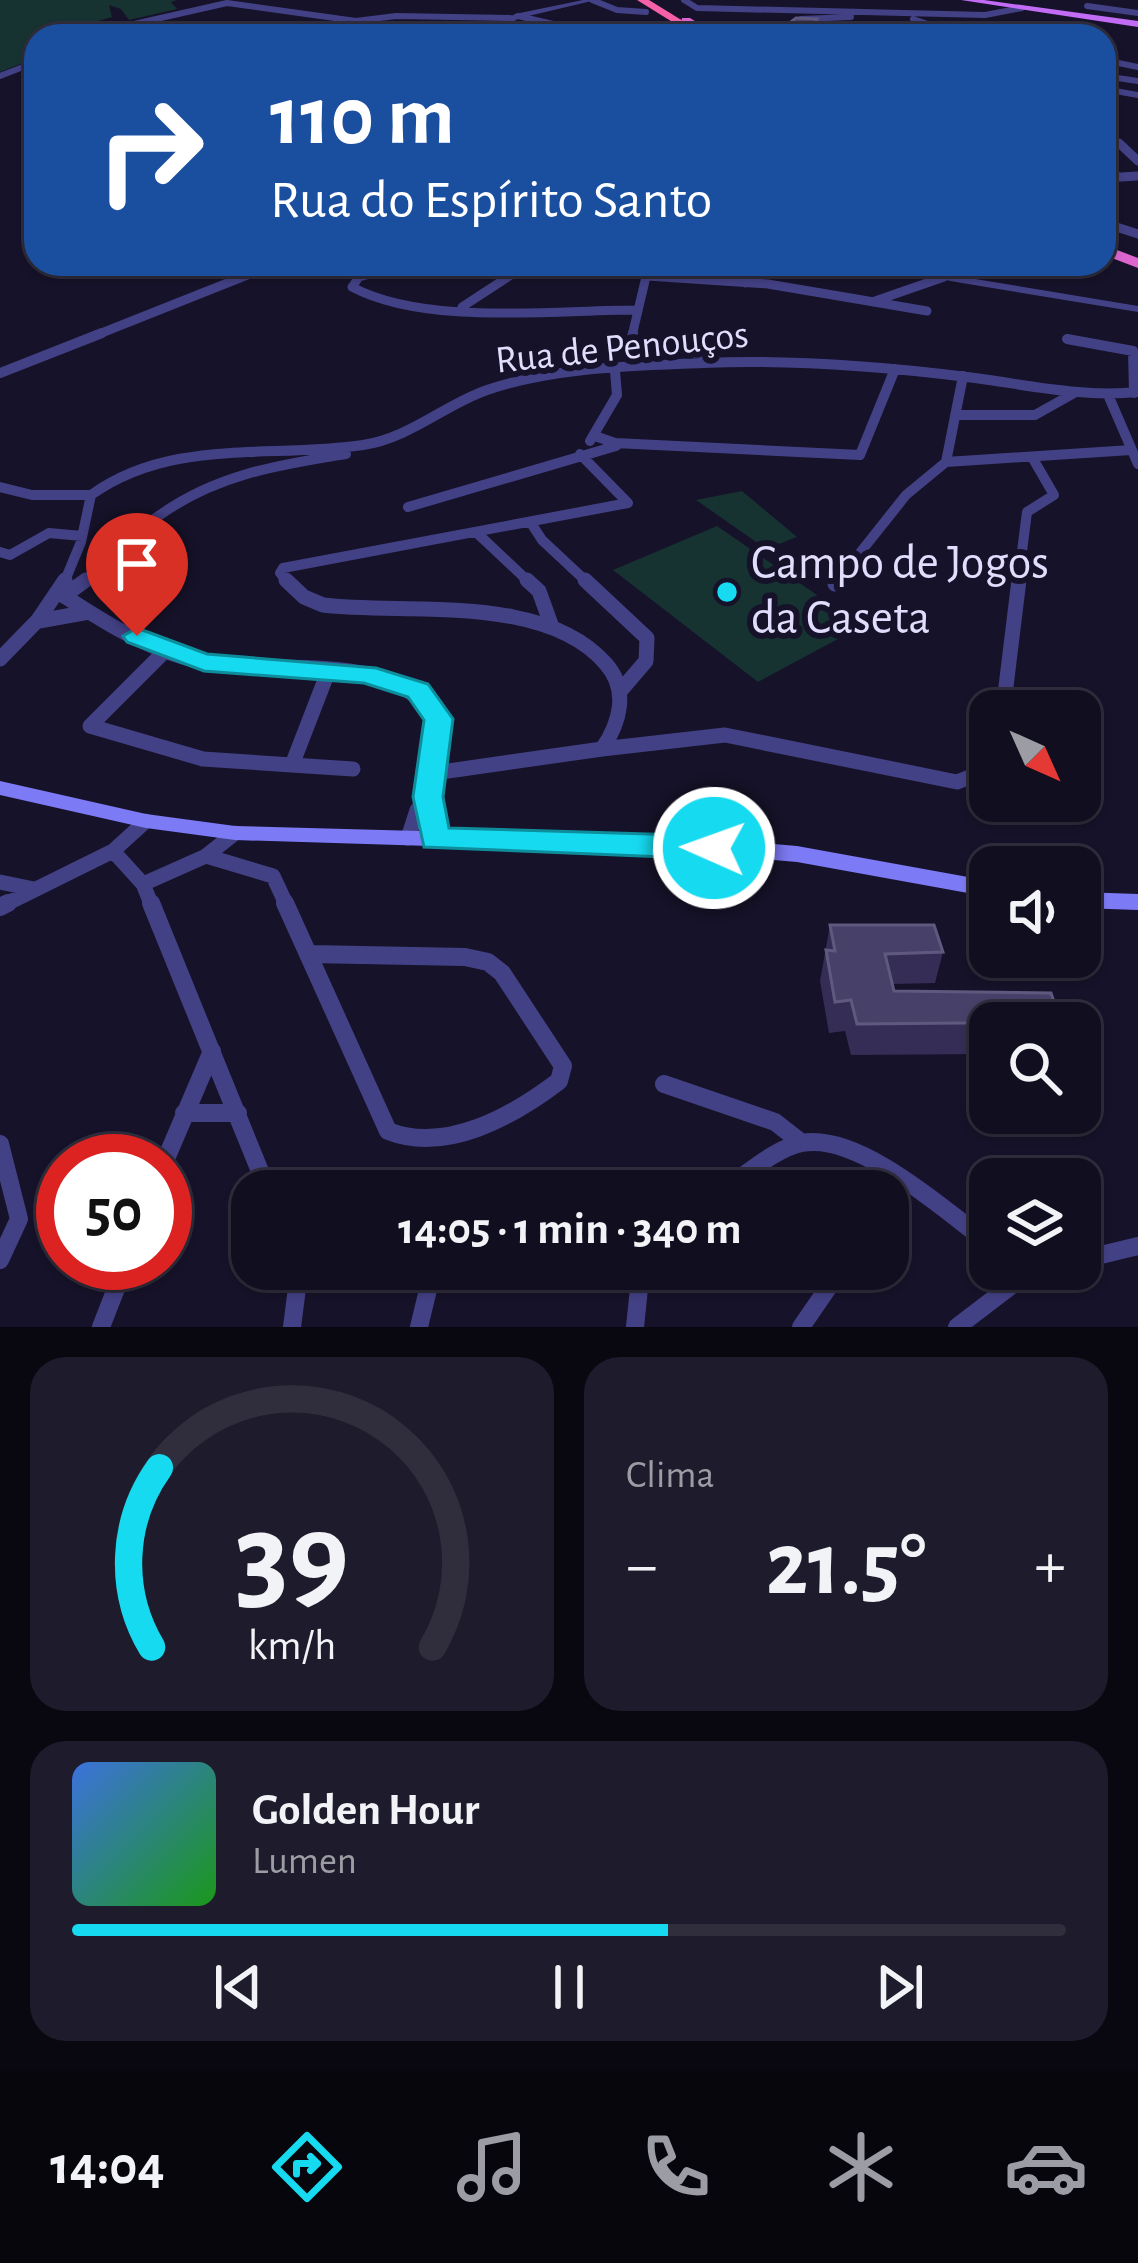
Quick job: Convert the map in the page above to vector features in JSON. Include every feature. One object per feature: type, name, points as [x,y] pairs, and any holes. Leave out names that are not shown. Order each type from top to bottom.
[{"type":"highway","points":[[647,4],[688,24]]},
{"type":"highway","points":[[681,21],[686,24]]},
{"type":"main road","points":[[965,0],[1138,25]]},
{"type":"main road","points":[[0,788],[146,821],[235,832],[796,854],[969,885]]},
{"type":"main road","points":[[1101,894],[1138,891]]},
{"type":"main road","points":[[1101,898],[1138,902]]},
{"type":"street","points":[[503,24],[514,17],[593,0],[617,10],[647,4]]},
{"type":"street","points":[[684,0],[697,8],[897,15],[925,24]]},
{"type":"street","points":[[710,8],[734,0]]},
{"type":"street","points":[[134,24],[227,3],[356,21],[514,17],[548,24]]},
{"type":"street","points":[[465,17],[469,5]]},
{"type":"street","points":[[788,8],[787,17],[857,18],[996,14],[1018,5]]},
{"type":"street","points":[[1088,6],[1138,13]]},
{"type":"street","points":[[857,18],[862,24]]},
{"type":"street","points":[[1116,139],[1138,161]]},
{"type":"street","points":[[1116,175],[1138,176]]},
{"type":"street","points":[[0,374],[245,276]]},
{"type":"street","points":[[363,276],[352,287],[377,300],[462,307],[637,310]]},
{"type":"street","points":[[462,307],[505,276]]},
{"type":"street","points":[[647,276],[630,345],[737,362]]},
{"type":"street","points":[[676,276],[927,311]]},
{"type":"street","points":[[745,283],[746,276]]},
{"type":"street","points":[[941,276],[1137,305]]},
{"type":"street","points":[[874,302],[944,277]]},
{"type":"street","points":[[1067,339],[1130,349],[1136,392]]},
{"type":"street","name":"Rua de Penouços","points":[[91,495],[116,476],[159,464],[217,454],[368,445],[421,428],[452,406],[492,388],[615,370],[737,362],[895,369],[1109,397],[1136,392]]},
{"type":"street","points":[[595,436],[633,444],[860,455],[895,369]]},
{"type":"street","points":[[580,454],[617,395],[615,370]]},
{"type":"street","points":[[946,462],[962,376]]},
{"type":"street","points":[[955,415],[1021,417],[1063,404],[1076,392]]},
{"type":"street","points":[[1109,397],[1138,464]]},
{"type":"street","points":[[408,507],[580,454],[633,444]]},
{"type":"street","points":[[61,594],[116,558],[156,518],[209,484],[368,445]]},
{"type":"street","points":[[835,584],[850,559],[906,496],[946,462],[1131,450]]},
{"type":"street","points":[[580,454],[628,503],[283,568],[280,573],[294,590],[319,605],[443,608],[552,627],[608,663],[622,689]]},
{"type":"street","points":[[1006,690],[1027,512],[1054,495],[1031,457]]},
{"type":"street","points":[[0,487],[32,495],[91,495],[61,594],[0,659]]},
{"type":"street","points":[[531,523],[542,540],[647,638],[646,661],[622,689],[613,733],[602,749]]},
{"type":"street","points":[[4,558],[49,533],[82,536]]},
{"type":"street","points":[[477,533],[539,591],[552,627]]},
{"type":"street","points":[[61,594],[165,651],[204,662],[366,674],[418,691],[439,719],[428,797],[435,839]]},
{"type":"street","points":[[40,621],[89,612]]},
{"type":"street","points":[[165,651],[90,726],[203,759],[353,769]]},
{"type":"street","points":[[292,765],[328,672]]},
{"type":"street","points":[[434,773],[724,735],[957,782],[969,777]]},
{"type":"street","points":[[408,838],[417,810],[428,797]]},
{"type":"street","points":[[0,907],[113,851],[146,821]]},
{"type":"street","points":[[143,884],[206,856],[235,832]]},
{"type":"street","points":[[113,851],[143,884],[260,1170]]},
{"type":"street","points":[[206,856],[273,876],[388,1132],[399,1139],[452,1138],[559,1082],[563,1066],[502,973],[488,962],[465,957],[310,954]]},
{"type":"street","points":[[0,882],[34,889]]},
{"type":"street","points":[[175,1134],[212,1052]]},
{"type":"street","points":[[664,1084],[775,1122],[802,1143]]},
{"type":"street","points":[[184,1113],[238,1113]]},
{"type":"street","points":[[756,1170],[802,1143],[831,1143],[879,1170]]},
{"type":"street","points":[[0,1144],[19,1220],[0,1260]]},
{"type":"street","points":[[909,1188],[969,1229]]},
{"type":"street","points":[[1101,1255],[1138,1246]]},
{"type":"street","points":[[101,1327],[115,1290]]},
{"type":"street","points":[[292,1327],[297,1290]]},
{"type":"street","points":[[419,1327],[428,1290]]},
{"type":"street","points":[[635,1327],[639,1290]]},
{"type":"street","points":[[801,1327],[827,1290]]},
{"type":"street","points":[[957,1327],[1006,1290]]},
{"type":"green space","points":[[0,0],[177,0],[171,2],[177,9],[129,20],[121,9],[109,5],[112,17],[88,24],[24,24],[24,63],[0,72]]},
{"type":"green space","points":[[742,491],[797,537],[766,549],[696,500]]},
{"type":"green space","name":"Campo de Jogos da Caseta","points":[[717,526],[862,626],[758,682],[613,570]]},
{"type":"building","points":[[796,18],[817,19],[814,24],[788,24]]},
{"type":"building","points":[[830,925],[934,925],[943,952],[885,954],[894,991],[1051,993],[1054,1002],[969,1002],[969,1023],[857,1024],[851,1000],[835,1002],[826,950],[835,951]]},
{"type":"place","name":"Campo de Jogos da Caseta","points":[[727,592]]},
{"type":"route","points":[[137,636],[165,651],[204,662],[366,674],[418,691],[439,719],[428,797],[435,839],[714,848]]}]
